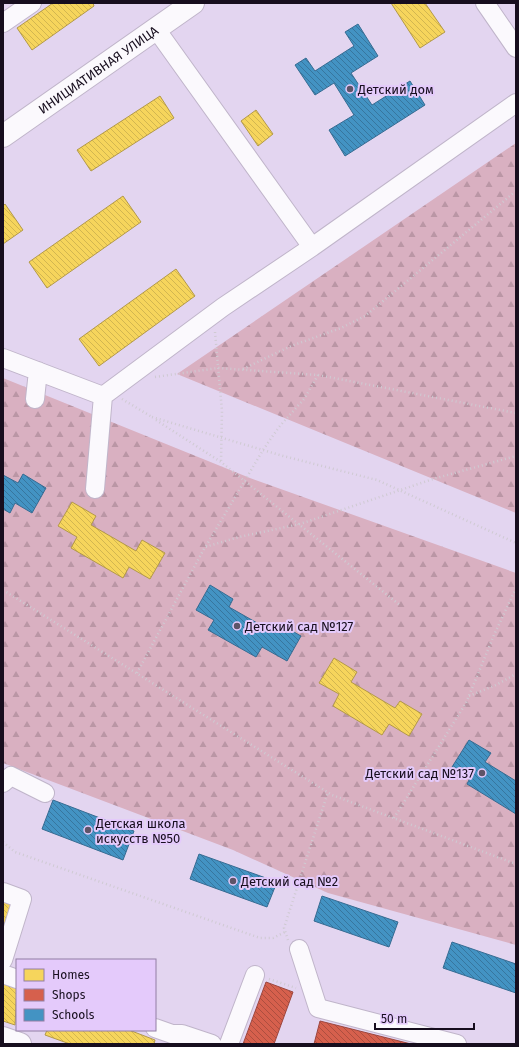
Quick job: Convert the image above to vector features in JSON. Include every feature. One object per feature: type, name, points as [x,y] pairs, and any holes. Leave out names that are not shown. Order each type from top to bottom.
[{"type":"main road","name":"ИНИЦИАТИВНАЯ УЛИЦА","points":[[3,136],[193,3]]},
{"type":"main road","points":[[3,1038],[20,1044]]},
{"type":"lane","points":[[3,24],[32,3]]},
{"type":"lane","points":[[485,3],[516,48]]},
{"type":"lane","points":[[156,28],[312,247]]},
{"type":"lane","points":[[95,489],[106,393],[516,103]]},
{"type":"lane","points":[[3,358],[106,393]]},
{"type":"lane","points":[[35,399],[38,371]]},
{"type":"lane","points":[[3,783],[11,776],[45,793]]},
{"type":"lane","points":[[3,892],[22,899],[3,960]]},
{"type":"lane","points":[[299,949],[318,1008],[457,1044]]},
{"type":"lane","points":[[3,974],[16,979]]},
{"type":"lane","points":[[229,1044],[255,975]]},
{"type":"lane","points":[[165,1035],[182,1034],[212,1044]]},
{"type":"path","points":[[241,370],[291,346],[340,328],[364,316],[516,191]]},
{"type":"path","points":[[206,321],[215,332],[222,438],[221,462]]},
{"type":"path","points":[[153,378],[218,368],[318,375],[516,413]]},
{"type":"path","points":[[136,673],[243,482],[279,427],[304,399],[318,375]]},
{"type":"path","points":[[106,393],[152,418],[221,462],[243,482],[300,524],[401,606]]},
{"type":"path","points":[[152,418],[377,480],[399,492],[516,543]]},
{"type":"path","points":[[206,547],[239,537],[300,524],[433,480],[516,456]]},
{"type":"path","points":[[394,818],[469,696],[516,588]]},
{"type":"path","points":[[3,590],[328,792],[516,864]]},
{"type":"path","points":[[469,696],[496,685],[516,674]]},
{"type":"path","points":[[299,949],[292,945],[286,938],[284,928],[328,792]]},
{"type":"path","points":[[3,842],[15,852],[260,938],[273,938],[285,932]]},
{"type":"path","points":[[255,975],[313,993]]},
{"type":"green space","points":[[516,143],[516,513],[177,374]]},
{"type":"green space","points":[[3,378],[250,478],[516,573],[516,945],[328,893],[233,850],[3,763]]},
{"type":"building: Homes","points":[[53,3],[93,3],[94,6],[32,50],[17,28]]},
{"type":"building: Homes","points":[[391,3],[425,3],[445,32],[420,48]]},
{"type":"building: Homes","points":[[160,96],[174,118],[91,171],[77,150]]},
{"type":"building: Homes","points":[[256,110],[273,134],[258,146],[241,121]]},
{"type":"building: Homes","points":[[123,196],[141,222],[47,288],[29,262]]},
{"type":"building: Homes","points":[[5,204],[23,230],[3,244],[3,206]]},
{"type":"building: Homes","points":[[176,269],[195,296],[99,366],[79,339]]},
{"type":"building: Homes","points":[[72,502],[96,516],[91,525],[136,551],[142,540],[165,553],[150,579],[129,567],[123,578],[71,548],[77,537],[58,526]]},
{"type":"building: Homes","points":[[334,658],[357,672],[351,682],[395,708],[400,701],[422,714],[409,736],[389,724],[382,735],[333,706],[339,694],[319,683]]},
{"type":"building: Homes","points":[[3,896],[14,900],[3,932]]},
{"type":"building: Homes","points":[[3,984],[16,988],[16,1006],[15,1025],[3,1021]]},
{"type":"building: Homes","points":[[47,1031],[132,1031],[155,1040],[154,1044],[70,1044],[45,1035]]},
{"type":"building: Shops","points":[[266,982],[293,992],[274,1044],[243,1044]]},
{"type":"building: Shops","points":[[320,1021],[411,1044],[314,1044]]},
{"type":"building: Schools","name":"Детский дом","points":[[358,24],[378,56],[351,73],[372,105],[410,81],[425,105],[345,156],[329,130],[354,115],[334,83],[315,95],[295,65],[306,58],[315,71],[354,46],[345,32]]},
{"type":"building: Schools","points":[[23,474],[46,488],[32,513],[15,503],[10,513],[3,509],[3,475],[18,483]]},
{"type":"building: Schools","name":"Детский сад №127","points":[[210,585],[233,599],[229,607],[273,632],[278,623],[301,636],[287,661],[262,647],[256,657],[208,630],[214,620],[196,610]]},
{"type":"building: Schools","name":"Детский сад №137","points":[[469,740],[491,753],[485,762],[516,781],[516,814],[467,784],[470,778],[452,767]]},
{"type":"building: Schools","name":"Детская школа искусств №50","points":[[53,800],[134,831],[123,860],[42,829]]},
{"type":"building: Schools","name":"Детский сад №2","points":[[199,854],[277,882],[267,907],[190,879]]},
{"type":"building: Schools","points":[[322,896],[398,922],[389,947],[314,921]]},
{"type":"building: Schools","points":[[452,942],[516,964],[516,993],[443,968]]},
{"type":"place","name":"Детский дом","points":[[350,89]]},
{"type":"place","name":"Детский сад №127","points":[[237,626]]},
{"type":"place","name":"Детский сад №137","points":[[482,773]]},
{"type":"place","name":"Детская школа искусств №50","points":[[88,830]]},
{"type":"place","name":"Детский сад №2","points":[[233,881]]}]
